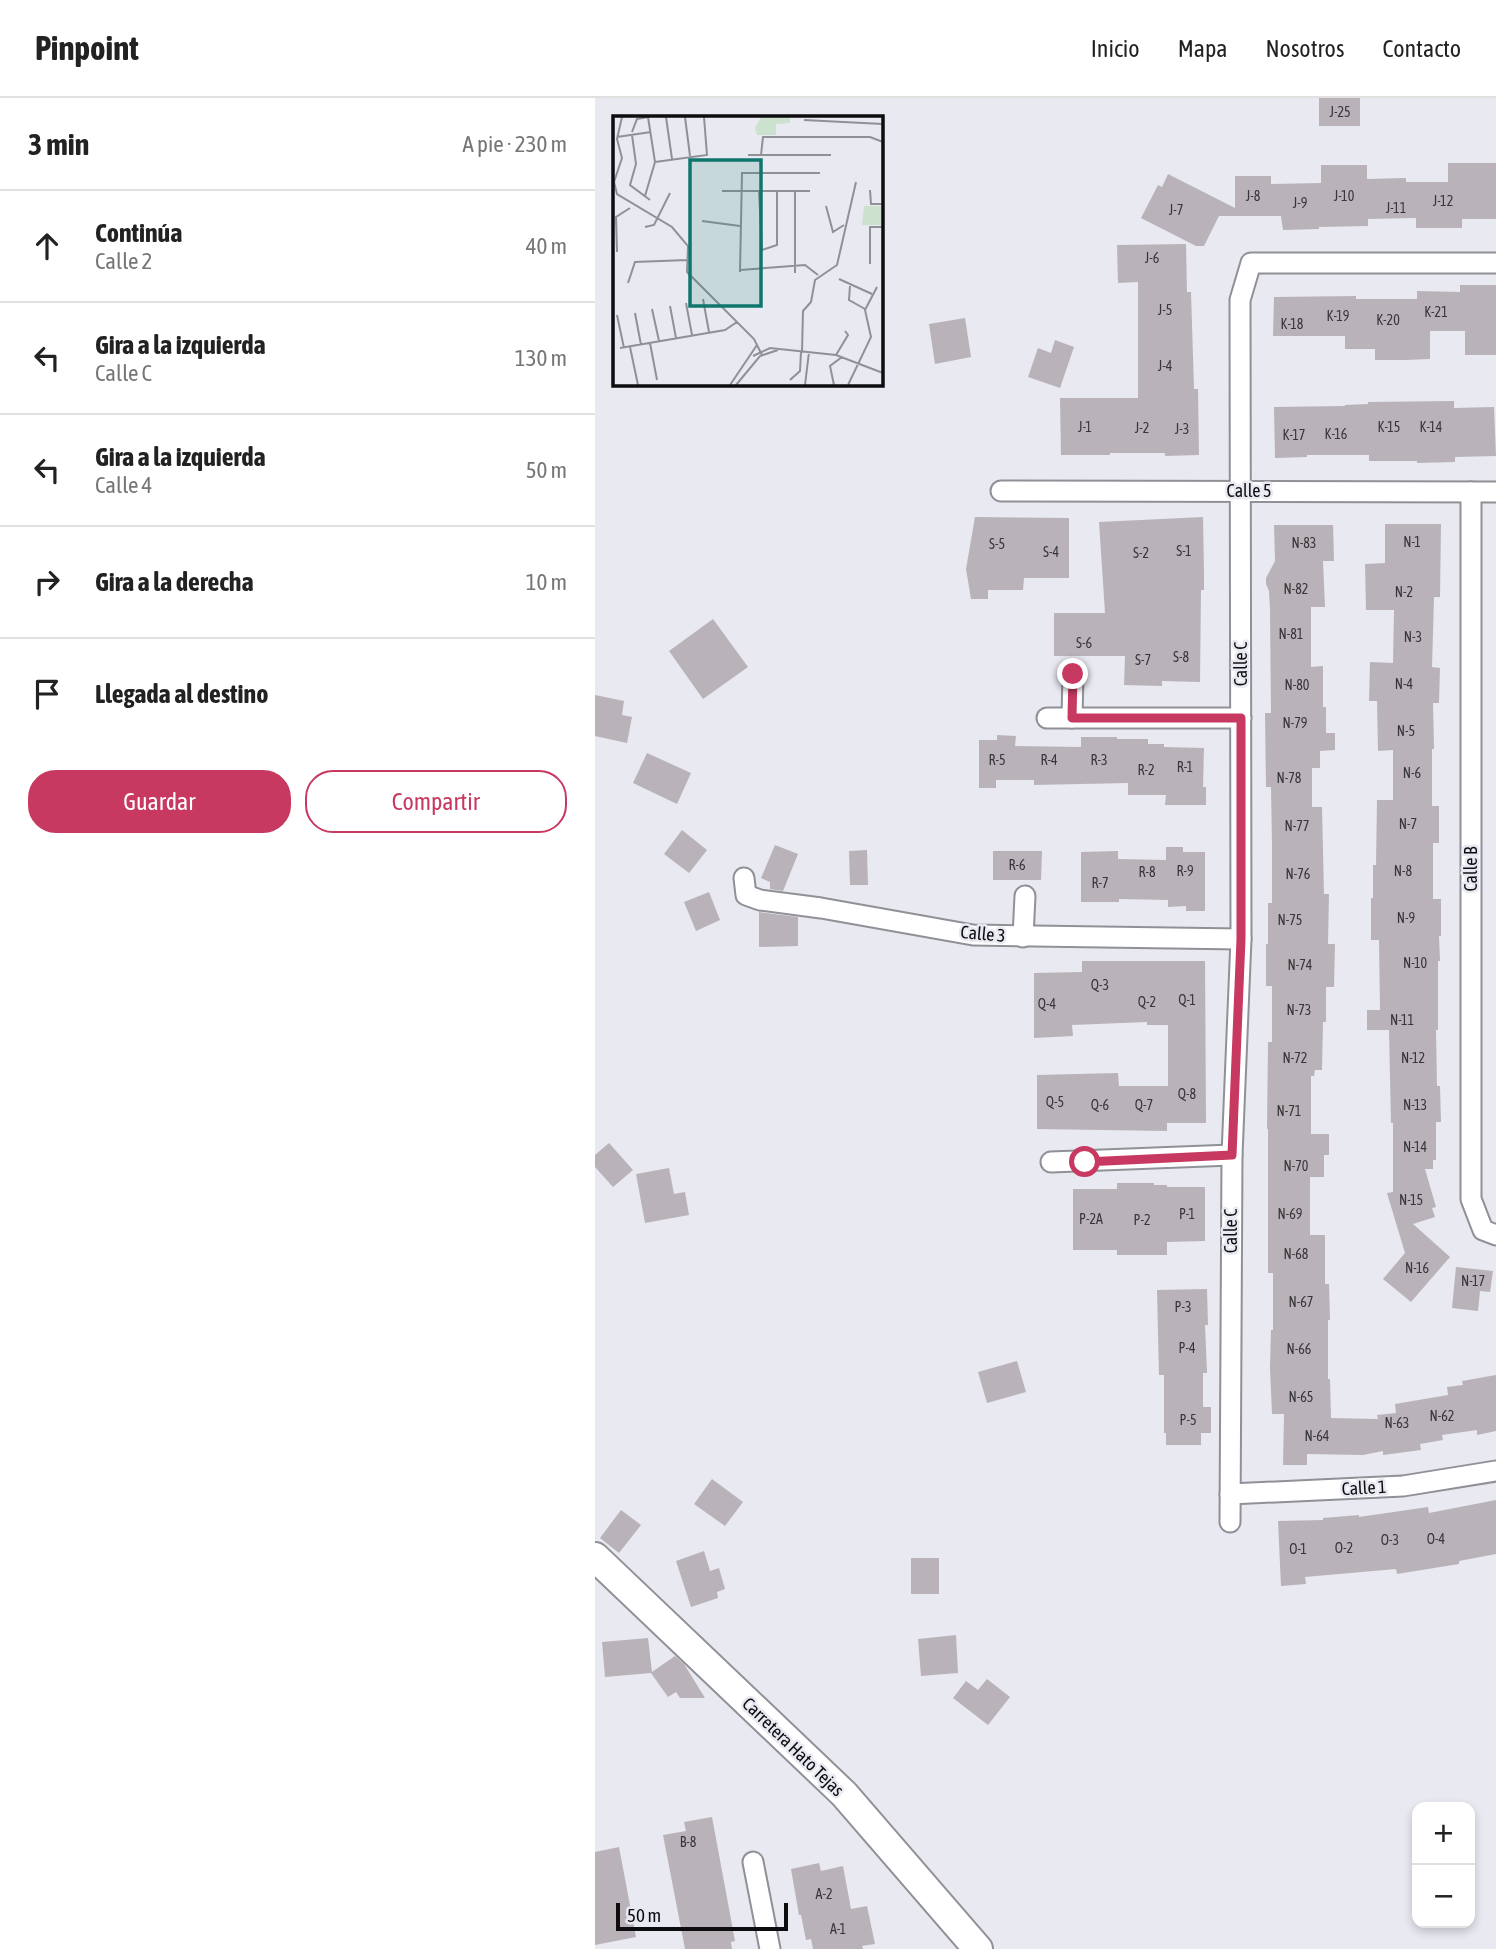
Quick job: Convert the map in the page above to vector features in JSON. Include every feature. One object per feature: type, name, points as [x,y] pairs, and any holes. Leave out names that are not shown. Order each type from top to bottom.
[{"type":"street","name":"Calle C","points":[[1230,1522],[1232,1155],[1241,939],[1240,300],[1251,263],[1496,263]]},
{"type":"street","name":"Calle 5","points":[[1001,491],[1496,492]]},
{"type":"street","name":"Calle B","points":[[1471,492],[1471,1199],[1483,1230],[1496,1235]]},
{"type":"street","points":[[1072,718],[1073,674]]},
{"type":"street","points":[[1047,718],[1241,718]]},
{"type":"street","name":"Calle 3","points":[[744,878],[746,895],[760,900],[973,935],[1241,939]]},
{"type":"street","points":[[1023,937],[1024,896]]},
{"type":"street","points":[[1051,1162],[1232,1155]]},
{"type":"street","name":"Calle 1","points":[[1230,1494],[1403,1486],[1496,1471]]},
{"type":"street","name":"Carretera Hato Tejas","points":[[595,1557],[844,1794],[978,1949]]},
{"type":"street","points":[[753,1863],[770,1949]]},
{"type":"building","points":[[1319,98],[1360,98],[1360,126],[1319,126]]},
{"type":"building","points":[[1448,163],[1496,163],[1496,219],[1462,219],[1462,228],[1416,228],[1416,218],[1368,219],[1368,226],[1283,230],[1281,216],[1219,216],[1204,246],[1196,246],[1141,218],[1158,185],[1162,187],[1168,174],[1235,208],[1235,176],[1271,176],[1271,184],[1321,183],[1321,165],[1367,165],[1367,179],[1406,178],[1406,182],[1448,182]]},
{"type":"building","points":[[1186,244],[1187,292],[1191,292],[1194,389],[1198,389],[1199,455],[1061,455],[1060,398],[1138,398],[1138,282],[1118,283],[1117,245]]},
{"type":"building","points":[[1460,285],[1496,285],[1496,355],[1465,355],[1465,331],[1430,331],[1430,359],[1406,360],[1375,360],[1375,349],[1345,349],[1345,336],[1273,336],[1274,297],[1356,296],[1356,299],[1417,299],[1417,291],[1460,292]]},
{"type":"building","points":[[965,318],[971,357],[935,364],[929,324]]},
{"type":"building","points":[[1055,340],[1074,347],[1060,388],[1028,377],[1038,348],[1051,353]]},
{"type":"building","points":[[1454,401],[1454,408],[1494,407],[1496,456],[1455,457],[1455,462],[1417,463],[1369,461],[1369,455],[1275,458],[1274,407]]},
{"type":"building","points":[[975,517],[1069,518],[1069,578],[1024,578],[1023,590],[988,590],[988,599],[971,599],[966,569]]},
{"type":"building","points":[[1203,517],[1204,590],[1201,590],[1200,682],[1162,681],[1162,686],[1124,685],[1125,656],[1054,656],[1054,613],[1105,613],[1099,522]]},
{"type":"building","points":[[1385,524],[1441,524],[1440,597],[1434,597],[1432,667],[1440,668],[1439,703],[1433,703],[1432,806],[1439,806],[1439,843],[1433,843],[1433,899],[1441,899],[1436,1030],[1441,1122],[1436,1122],[1436,1160],[1433,1160],[1433,1169],[1425,1169],[1436,1207],[1432,1208],[1435,1217],[1413,1224],[1450,1257],[1411,1302],[1383,1279],[1405,1253],[1387,1193],[1393,1192],[1389,1030],[1367,1030],[1367,1010],[1380,1010],[1379,940],[1371,940],[1377,800],[1393,800],[1393,750],[1378,751],[1377,701],[1369,701],[1370,662],[1393,663],[1394,610],[1366,610],[1365,564],[1385,563]]},
{"type":"building","points":[[1274,525],[1333,525],[1334,561],[1323,561],[1325,607],[1311,607],[1311,667],[1323,666],[1326,733],[1335,733],[1335,750],[1320,751],[1320,768],[1312,768],[1312,807],[1322,807],[1324,894],[1329,894],[1328,944],[1335,944],[1334,987],[1326,987],[1322,1070],[1315,1070],[1314,1076],[1311,1076],[1311,1134],[1329,1134],[1329,1155],[1324,1155],[1324,1177],[1310,1177],[1310,1235],[1325,1235],[1325,1284],[1329,1284],[1328,1379],[1331,1418],[1378,1419],[1377,1415],[1396,1413],[1395,1404],[1448,1395],[1447,1387],[1463,1385],[1462,1381],[1496,1375],[1496,1431],[1477,1435],[1477,1430],[1442,1435],[1443,1440],[1420,1444],[1421,1450],[1383,1455],[1383,1451],[1363,1455],[1307,1454],[1307,1465],[1283,1465],[1284,1414],[1272,1414],[1270,1368],[1273,1273],[1268,1273],[1267,1129],[1272,986],[1266,986],[1266,944],[1268,903],[1272,903],[1272,844],[1271,787],[1266,787],[1265,713],[1271,713],[1270,609],[1266,578],[1275,561]]},
{"type":"building","points":[[713,619],[748,667],[703,699],[669,651]]},
{"type":"building","points":[[595,695],[624,701],[622,715],[632,717],[627,743],[595,736]]},
{"type":"building","points":[[997,735],[1016,736],[1015,746],[1081,747],[1081,737],[1117,737],[1148,739],[1148,744],[1164,744],[1164,747],[1204,748],[1203,787],[1206,787],[1206,805],[1165,805],[1166,795],[1128,795],[1128,783],[1034,785],[1034,780],[996,780],[996,788],[979,788],[979,740],[997,740]]},
{"type":"building","points":[[647,753],[691,773],[677,804],[633,783]]},
{"type":"building","points":[[682,830],[707,850],[689,873],[664,854]]},
{"type":"building","points":[[775,845],[798,854],[783,891],[770,889],[770,882],[761,878]]},
{"type":"building","points":[[1166,847],[1183,847],[1183,852],[1205,852],[1205,911],[1186,911],[1186,906],[1168,907],[1168,900],[1119,899],[1119,902],[1081,902],[1081,852],[1118,851],[1118,859],[1166,860]]},
{"type":"building","points":[[867,850],[868,885],[850,885],[849,851]]},
{"type":"building","points":[[993,851],[1042,851],[1041,880],[993,880]]},
{"type":"building","points":[[709,892],[720,920],[696,931],[684,902]]},
{"type":"building","points":[[759,912],[798,917],[798,946],[759,947]]},
{"type":"building","points":[[1082,961],[1205,961],[1206,1123],[1167,1123],[1167,1131],[1037,1129],[1037,1075],[1118,1073],[1119,1086],[1168,1086],[1168,1025],[1147,1025],[1147,1022],[1072,1025],[1073,1036],[1034,1038],[1034,973],[1082,972]]},
{"type":"building","points":[[609,1143],[633,1170],[613,1187],[595,1167],[595,1155]]},
{"type":"building","points":[[669,1168],[674,1194],[685,1192],[689,1215],[645,1223],[636,1174]]},
{"type":"building","points":[[1117,1183],[1205,1187],[1205,1241],[1167,1242],[1167,1255],[1117,1255],[1117,1250],[1073,1250],[1073,1189],[1117,1189]]},
{"type":"building","points":[[1456,1267],[1493,1271],[1490,1292],[1480,1291],[1478,1311],[1452,1308]]},
{"type":"building","points":[[1207,1289],[1207,1373],[1203,1373],[1203,1407],[1211,1407],[1211,1433],[1201,1433],[1201,1445],[1166,1445],[1164,1375],[1159,1375],[1157,1290]]},
{"type":"building","points":[[1017,1361],[1026,1392],[987,1403],[978,1372]]},
{"type":"building","points":[[712,1479],[743,1502],[725,1526],[694,1504]]},
{"type":"building","points":[[1496,1500],[1496,1554],[1459,1561],[1459,1564],[1397,1574],[1396,1569],[1305,1577],[1306,1584],[1281,1586],[1278,1521],[1359,1517],[1428,1507],[1429,1513]]},
{"type":"building","points":[[621,1510],[641,1525],[619,1553],[600,1538]]},
{"type":"building","points":[[704,1551],[710,1571],[719,1568],[725,1589],[717,1592],[718,1598],[691,1607],[676,1561]]},
{"type":"building","points":[[911,1558],[939,1558],[939,1594],[911,1594]]},
{"type":"building","points":[[956,1635],[958,1673],[921,1676],[918,1639]]},
{"type":"building","points":[[648,1638],[652,1672],[675,1656],[684,1664],[705,1698],[680,1698],[676,1692],[668,1697],[651,1673],[605,1677],[602,1642]]},
{"type":"building","points":[[987,1679],[1010,1697],[988,1725],[953,1698],[966,1681],[978,1690]]},
{"type":"building","points":[[712,1817],[735,1941],[731,1942],[732,1949],[685,1949],[663,1835],[686,1831],[684,1822]]},
{"type":"building","points":[[619,1847],[636,1937],[595,1945],[595,1852]]},
{"type":"building","points":[[819,1863],[821,1871],[843,1866],[851,1909],[867,1906],[875,1944],[862,1946],[863,1949],[813,1949],[811,1939],[806,1940],[791,1869]]},
{"type":"route","points":[[1073,674],[1072,718],[1241,718],[1241,939],[1232,1155],[1085,1162]]}]
